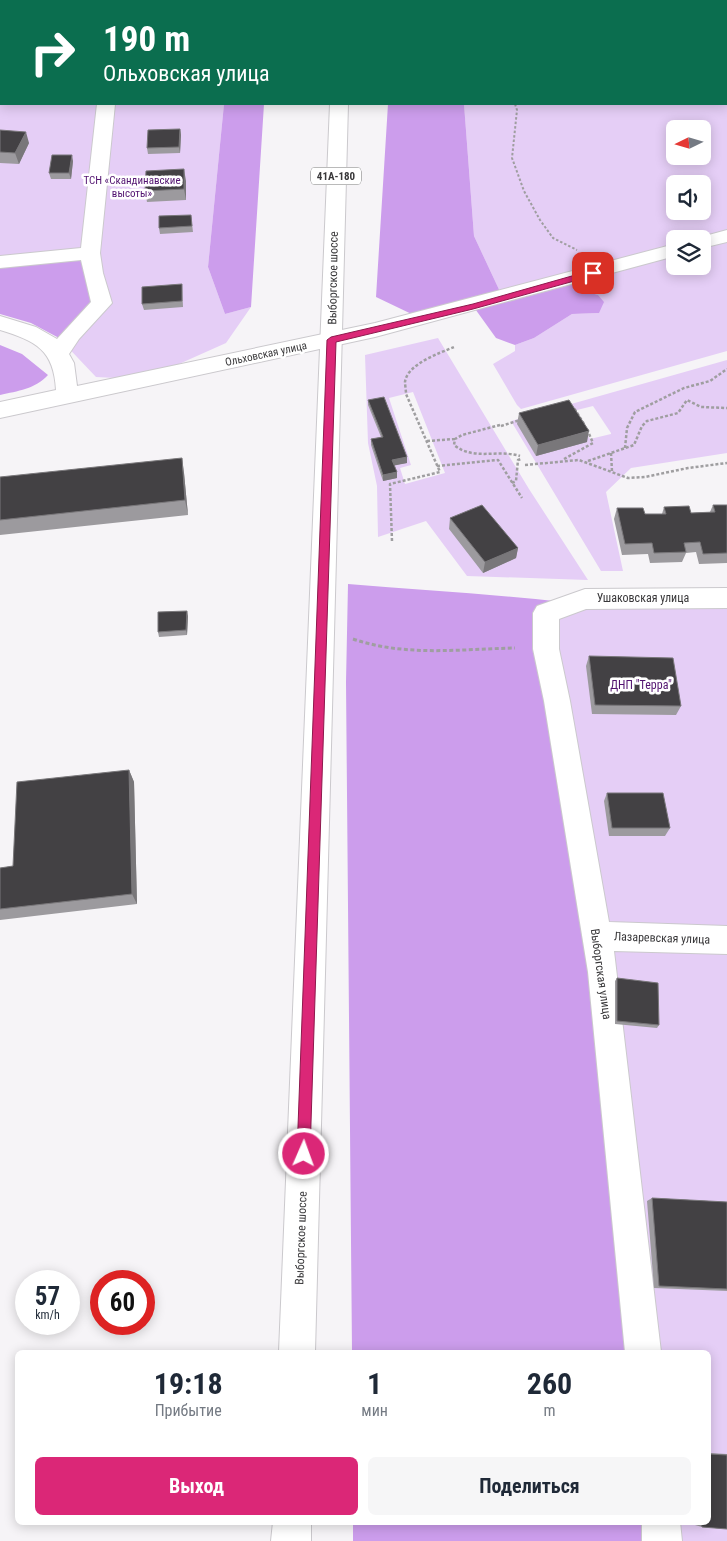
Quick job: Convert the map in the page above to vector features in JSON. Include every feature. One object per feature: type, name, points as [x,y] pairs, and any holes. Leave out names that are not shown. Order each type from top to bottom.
[{"type":"street","points":[[59,352],[72,334],[102,303],[93,273],[90,253],[106,105]]},
{"type":"street","name":"Выборгское шоссе","points":[[297,1350],[338,105]]},
{"type":"street","points":[[711,240],[727,236]]},
{"type":"street","points":[[0,262],[90,253]]},
{"type":"street","name":"Ольховская улица","points":[[0,410],[331,340],[473,306],[666,253]]},
{"type":"street","points":[[0,323],[44,338],[59,352],[67,384],[67,395]]},
{"type":"street","name":"Ушаковская улица","points":[[560,608],[585,599],[727,598]]},
{"type":"street","name":"Выборгская улица","points":[[560,608],[546,613],[546,650],[557,701],[603,972],[643,1350]]},
{"type":"street","name":"Лазаревская улица","points":[[596,936],[727,940]]},
{"type":"street","points":[[291,1541],[292,1525]]},
{"type":"street","points":[[660,1525],[662,1541]]},
{"type":"path","points":[[515,105],[517,110],[512,158],[524,192],[553,238],[581,252],[593,273]]},
{"type":"path","points":[[392,541],[390,484],[440,472],[406,394],[405,380],[410,372],[429,357],[454,348]]},
{"type":"path","points":[[625,448],[624,439],[632,414],[684,388],[710,381],[727,369]]},
{"type":"path","points":[[587,462],[625,448],[637,441],[645,421],[676,414],[682,410],[687,400],[701,407],[727,408]]},
{"type":"path","points":[[561,461],[593,443],[593,439],[574,408],[566,407]]},
{"type":"path","points":[[427,441],[455,439],[462,435],[528,418]]},
{"type":"path","points":[[455,439],[454,445],[462,453],[483,455],[506,452],[520,457],[516,469],[516,481],[512,483]]},
{"type":"path","points":[[611,453],[612,472]]},
{"type":"path","points":[[437,466],[498,460],[522,498]]},
{"type":"path","points":[[525,465],[580,460],[628,478],[645,477],[688,468],[727,463]]},
{"type":"path","points":[[347,636],[386,649],[441,651],[506,648],[546,650]]},
{"type":"green space","name":"ТСН «Скандинавские высоты»","points":[[0,105],[224,105],[208,267],[225,314],[251,307],[226,343],[179,364],[116,378],[96,377],[59,338],[0,262]]},
{"type":"green space","points":[[464,105],[727,105],[727,351],[521,409],[493,364],[515,351],[515,345],[534,338],[572,314],[599,313],[598,295],[584,292],[503,298],[474,236]]},
{"type":"green space","points":[[438,338],[529,489],[588,580],[467,576],[426,521],[378,537],[377,486],[368,443],[365,355]],"holes":[[[413,392],[445,473],[405,484],[400,468],[411,465],[389,398]]]},
{"type":"green space","points":[[727,360],[727,453],[631,468],[606,492],[623,571],[601,571],[511,421]],"holes":[[[593,406],[611,433],[590,439],[573,411]]]},
{"type":"green space","name":"ДНП \"Терра\"","points":[[727,598],[727,1541],[662,1541],[661,1525],[711,1525],[711,1350],[643,1350],[603,972],[545,636],[563,602]]},
{"type":"shaded area","points":[[224,105],[264,105],[251,307],[225,314],[208,267]]},
{"type":"shaded area","points":[[388,105],[464,105],[474,236],[503,298],[574,279],[584,291],[598,295],[604,302],[599,313],[572,314],[534,338],[515,345],[496,338],[473,306],[422,319],[376,297]]},
{"type":"shaded area","points":[[84,253],[102,303],[59,338],[31,323],[0,314],[0,262]]},
{"type":"shaded area","points":[[0,345],[22,354],[48,375],[38,383],[20,391],[0,395]]},
{"type":"shaded area","points":[[348,584],[563,602],[546,613],[603,972],[643,1350],[352,1350],[346,682]]},
{"type":"shaded area","points":[[353,1525],[661,1525],[662,1541],[353,1541]]},
{"type":"building","points":[[180,129],[179,147],[147,148],[148,130]]},
{"type":"building","points":[[0,130],[26,132],[15,153],[0,152]]},
{"type":"building","points":[[52,155],[72,155],[69,173],[49,173]]},
{"type":"building","points":[[184,169],[184,189],[145,191],[146,171]]},
{"type":"building","points":[[191,215],[192,226],[159,228],[159,216]]},
{"type":"building","points":[[182,284],[182,301],[142,304],[142,287]]},
{"type":"building","points":[[384,397],[407,457],[392,460],[397,472],[383,475],[371,439],[383,437],[368,400]]},
{"type":"building","points":[[569,400],[589,431],[538,445],[519,413]]},
{"type":"building","points":[[182,458],[185,500],[0,520],[0,477]]},
{"type":"building","points":[[482,505],[518,548],[485,562],[450,518]]},
{"type":"building","points":[[713,505],[727,505],[727,553],[703,554],[700,542],[684,543],[686,552],[654,553],[652,543],[625,544],[617,508],[643,508],[645,514],[666,514],[664,507],[689,506],[691,513],[715,512]]},
{"type":"building","points":[[187,611],[186,630],[158,632],[158,612]]},
{"type":"building","points":[[589,656],[673,658],[681,706],[595,705]]},
{"type":"building","points":[[129,770],[132,894],[0,909],[0,868],[13,866],[17,782]]},
{"type":"building","points":[[607,793],[663,793],[670,828],[612,828]]},
{"type":"building","points":[[617,978],[658,983],[659,1025],[617,1021]]},
{"type":"building","points":[[652,1198],[727,1202],[727,1289],[659,1286]]},
{"type":"building","points":[[711,1454],[727,1455],[727,1529],[702,1527],[702,1525],[711,1525]]},
{"type":"route","points":[[304,1154],[331,340],[473,306],[593,273]]}]
